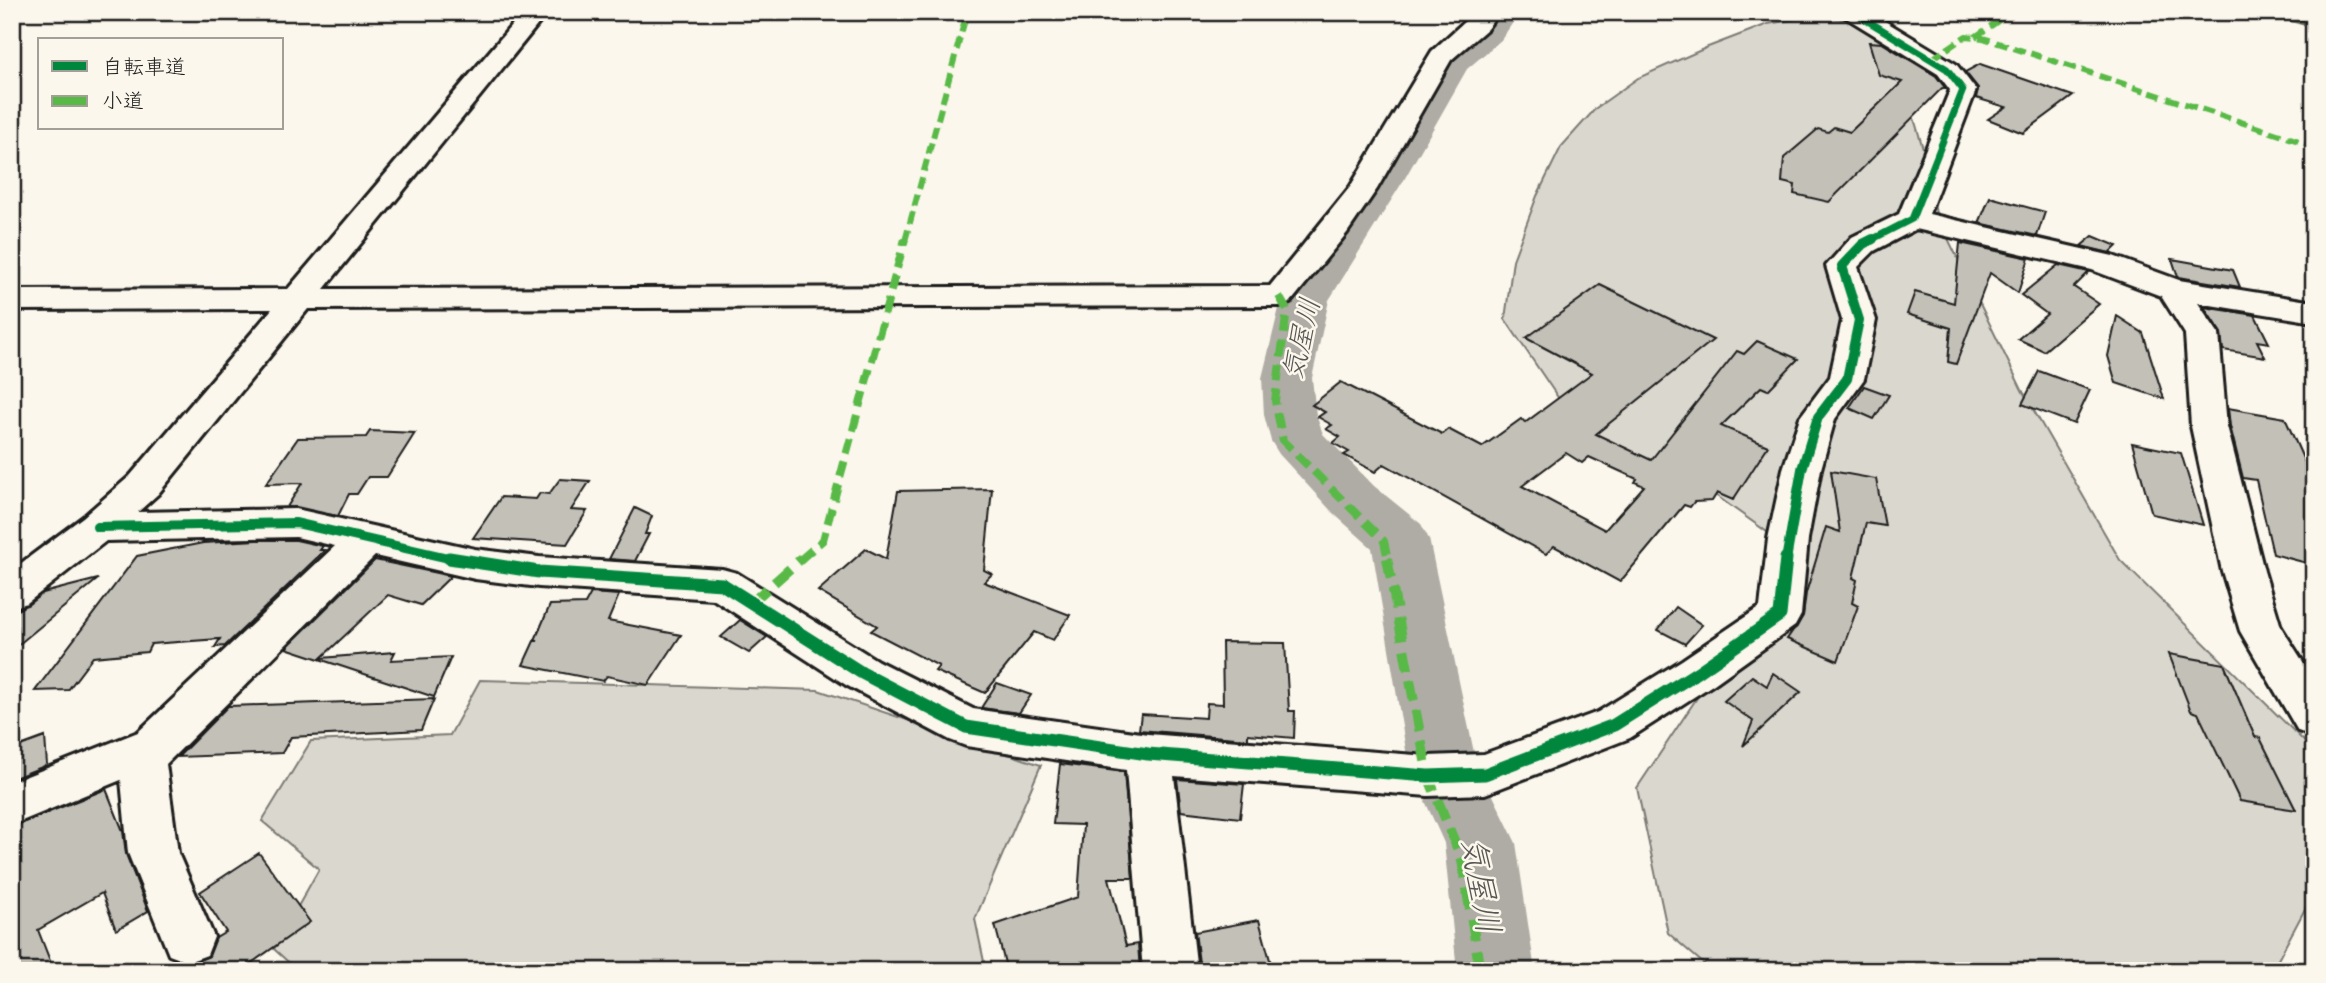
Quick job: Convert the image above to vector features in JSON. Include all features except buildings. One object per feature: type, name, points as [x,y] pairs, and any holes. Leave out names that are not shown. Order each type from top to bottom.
[{"type":"street","points":[[12,592],[97,527],[144,485],[536,12]]},
{"type":"street","points":[[12,300],[1279,296],[1336,227],[1363,189],[1441,56],[1479,24],[1487,12]]},
{"type":"street","points":[[1853,12],[1947,69],[1963,90],[1912,219]]},
{"type":"street","points":[[97,527],[296,523],[475,564],[539,572],[722,584],[862,673],[966,727],[1148,754],[1428,776],[1485,774],[1614,725],[1780,615],[1788,539],[1802,469],[1818,416],[1847,379],[1859,320],[1842,266],[1863,244],[1912,219],[2102,263],[2173,289],[2314,312]]},
{"type":"street","points":[[2173,289],[2202,334],[2209,426],[2243,571],[2261,631],[2314,718]]},
{"type":"street","points":[[188,937],[153,853],[142,758],[367,539]]},
{"type":"street","points":[[12,804],[156,745]]},
{"type":"street","points":[[1148,754],[1170,971]]},
{"type":"shaded area","points":[[1813,16],[1854,20],[1895,36],[1906,69],[1913,115],[1925,155],[1936,214],[2022,390],[2120,560],[2314,751],[2314,892],[2272,971],[1712,971],[1668,933],[1637,788],[1762,600],[1767,532],[1704,487],[1584,436],[1505,319],[1513,260],[1537,196],[1561,147],[1596,108],[1638,78],[1708,47],[1768,24]]},
{"type":"shaded area","points":[[480,680],[818,690],[1041,765],[975,919],[986,971],[298,971],[274,949],[319,869],[262,821],[311,741],[450,735]]},
{"type":"waterway","name":"気屋川","points":[[1442,762],[1400,539],[1354,500],[1298,441],[1290,415],[1287,378],[1305,300],[1384,178],[1452,63],[1489,33],[1503,12]]},
{"type":"waterway","points":[[2269,12],[2314,25]]},
{"type":"waterway","name":"気屋川","points":[[1460,801],[1480,843],[1496,971]]},
{"type":"marked path","points":[[751,603],[823,540],[967,12]]},
{"type":"marked path","points":[[1975,37],[2011,12]]},
{"type":"marked path","points":[[2278,12],[2314,22]]},
{"type":"marked path","points":[[1932,59],[1966,36],[1983,38],[2314,146]]},
{"type":"marked path","points":[[1279,296],[1287,310],[1275,401],[1283,441],[1384,541],[1428,776],[1462,860],[1480,971]]},
{"type":"cycle path","points":[[97,527],[296,523],[475,564],[539,572],[722,584],[862,673],[966,727],[1148,754],[1428,776],[1485,774],[1614,725],[1698,672],[1780,615],[1788,539],[1802,469],[1818,417],[1847,379],[1859,320],[1842,266],[1863,244],[1912,219],[1963,90],[1947,69],[1853,12]]}]
